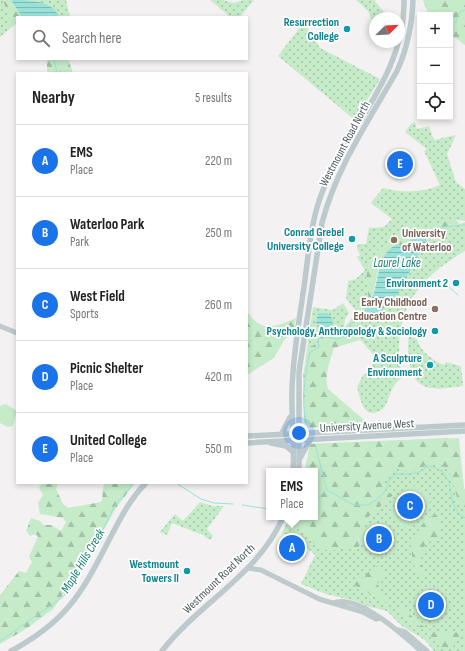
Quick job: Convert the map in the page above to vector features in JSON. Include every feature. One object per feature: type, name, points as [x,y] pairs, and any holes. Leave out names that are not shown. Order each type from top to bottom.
[{"type":"main road","name":"Westmount Road North","points":[[299,468],[296,440],[293,433],[292,413],[294,358],[309,250],[320,200],[332,173],[392,63],[401,36],[404,0]]},
{"type":"main road","name":"Westmount Road North","points":[[293,468],[293,452],[299,433],[299,372],[322,223],[327,201],[340,172],[397,71],[404,55],[412,22],[413,0]]},
{"type":"main road","points":[[282,433],[287,427],[292,413]]},
{"type":"main road","name":"University Avenue West","points":[[248,436],[282,433],[465,425]]},
{"type":"main road","name":"University Avenue West","points":[[248,443],[465,431]]},
{"type":"main road","points":[[299,460],[310,440]]},
{"type":"main road","points":[[267,441],[286,446],[293,452]]},
{"type":"main road","points":[[11,651],[44,630],[68,609],[79,596],[125,509],[145,484]]},
{"type":"main road","name":"Westmount Road North","points":[[162,651],[176,634],[248,568],[267,546],[281,520]]},
{"type":"street","points":[[0,326],[16,333]]},
{"type":"street","points":[[248,568],[261,570],[319,599],[333,603],[338,601],[362,607],[378,614],[380,618],[397,630],[401,636],[421,651]]},
{"type":"street","points":[[397,630],[405,632],[427,651]]},
{"type":"green space","points":[[0,0],[66,0],[70,16],[16,16],[16,24],[0,37]]},
{"type":"green space","points":[[3,0],[11,0],[21,16],[16,16],[16,24],[9,28],[10,20]]},
{"type":"green space","points":[[210,0],[223,0],[234,3],[243,0],[254,0],[241,16],[229,16]]},
{"type":"green space","points":[[356,0],[374,0],[384,12],[369,12],[369,13]]},
{"type":"green space","points":[[423,0],[465,0],[465,45],[453,36],[453,12],[428,12]]},
{"type":"green space","points":[[304,22],[320,48],[380,79],[355,120],[278,56]]},
{"type":"green space","points":[[47,60],[68,60],[73,72],[47,72]]},
{"type":"green space","points":[[415,122],[417,129],[429,126],[434,140],[456,135],[447,154],[456,182],[465,189],[465,221],[449,220],[426,230],[409,223],[394,241],[378,250],[369,265],[366,277],[369,302],[356,311],[346,298],[348,281],[356,279],[365,270],[357,257],[360,255],[357,248],[358,244],[366,244],[369,228],[384,227],[392,219],[371,203],[383,188],[397,191],[419,191],[440,185],[424,151],[427,149],[405,132],[411,124]]},
{"type":"green space","points":[[455,219],[460,224],[465,222],[465,225],[429,232],[425,231],[414,237],[404,246],[395,247],[388,252],[380,267],[369,306],[359,318],[351,322],[349,327],[360,340],[334,348],[327,374],[328,389],[370,425],[309,428],[304,422],[303,378],[307,348],[329,338],[347,325],[358,309],[369,303],[366,277],[369,265],[378,250],[394,241],[409,223],[426,230],[438,223]]},
{"type":"green space","points":[[461,224],[465,225],[465,251],[431,275],[419,288],[403,319],[399,356],[402,378],[393,386],[383,409],[379,412],[368,412],[363,406],[357,387],[363,375],[367,373],[375,360],[372,353],[349,327],[351,322],[355,320],[363,311],[371,314],[378,314],[394,296],[408,276],[429,232],[443,227]]},
{"type":"green space","points":[[343,303],[349,313],[345,319],[344,327],[329,338],[307,348],[313,307],[333,310]]},
{"type":"green space","points":[[248,312],[263,326],[275,326],[296,318],[293,333],[285,339],[274,358],[248,374]]},
{"type":"green space","points":[[409,336],[417,339],[424,352],[436,361],[445,365],[445,362],[461,366],[463,386],[432,388],[422,385],[417,381],[413,376],[409,363]]},
{"type":"green space","points":[[6,404],[16,410],[13,426],[8,427],[0,423],[0,406]]},
{"type":"green space","points":[[449,438],[462,487],[465,489],[465,651],[434,651],[425,640],[402,626],[387,611],[366,606],[356,601],[326,594],[301,584],[315,555],[304,545],[282,533],[288,520],[318,520],[318,468],[306,468],[310,444]]},
{"type":"green space","points":[[459,438],[464,484],[465,511],[461,507],[457,497],[451,476],[443,466],[433,463],[414,471],[406,471],[397,468],[388,472],[384,483],[384,489],[393,495],[367,518],[364,530],[369,535],[366,540],[357,548],[325,550],[320,548],[304,530],[295,525],[295,520],[318,520],[318,468],[306,468],[310,444]]},
{"type":"green space","points":[[41,484],[58,484],[56,489],[63,504],[68,508],[101,502],[105,484],[134,484],[116,508],[87,560],[53,609],[26,629],[0,644],[0,595],[19,571],[26,573],[32,562],[29,557],[38,536],[34,534],[30,536],[26,531],[31,518],[40,521],[43,525],[51,525],[61,531],[66,522],[63,518],[40,514],[38,503],[43,495],[39,488]]},
{"type":"green space","points":[[413,485],[431,501],[407,528],[389,512]]},
{"type":"green space","points":[[200,502],[213,506],[224,506],[207,529],[213,536],[210,540],[203,535],[172,523],[167,535],[160,532],[175,514],[183,521]]},
{"type":"green space","points":[[436,514],[439,516],[441,528],[438,538],[426,543],[419,557],[424,574],[418,576],[413,563],[411,544],[425,520]]},
{"type":"green space","points":[[377,566],[384,575],[377,585],[388,604],[349,582],[354,582],[361,578]]},
{"type":"green space","points":[[393,608],[404,608],[418,622],[428,629],[440,633],[463,632],[465,637],[463,635],[453,647],[443,650],[419,626]]},
{"type":"water","points":[[11,0],[25,0],[46,4],[56,11],[58,16],[21,16]]},
{"type":"water","name":"Laurel Lake","points":[[425,231],[429,232],[426,241],[399,292],[378,314],[371,314],[363,311],[369,304],[373,295],[383,258],[388,251],[396,245],[404,246],[414,237]]},
{"type":"water","points":[[318,313],[327,313],[332,318],[333,325],[327,328],[320,324],[316,324]]},
{"type":"waterway","points":[[456,23],[458,14],[465,10]]},
{"type":"waterway","points":[[54,60],[57,72]]},
{"type":"waterway","points":[[429,233],[443,227],[465,225]]},
{"type":"waterway","points":[[441,283],[448,286],[458,295]]},
{"type":"waterway","points":[[306,423],[304,388],[310,352],[319,347],[318,340],[322,336],[337,339],[342,337],[348,326],[359,318],[360,313],[365,310]]},
{"type":"waterway","points":[[325,336],[329,328]]},
{"type":"waterway","points":[[316,448],[327,490],[354,505],[369,505],[382,495],[387,488],[390,478],[396,474],[410,474],[419,472],[427,467],[433,467],[442,471],[449,482],[453,504],[460,515],[465,518]]},
{"type":"waterway","name":"Maple Hills Creek","points":[[0,641],[63,597],[90,556],[114,507],[133,484]]},
{"type":"waterway","points":[[178,484],[201,499],[214,503],[233,504]]},
{"type":"waterway","points":[[318,499],[326,490]]},
{"type":"waterway","points":[[242,505],[266,509]]},
{"type":"place","name":"Resurrection College","points":[[347,29]]},
{"type":"place","name":"United College","points":[[400,164]]},
{"type":"place","name":"Conrad Grebel University College","points":[[352,239]]},
{"type":"place","name":"University of Waterloo","points":[[394,240]]},
{"type":"place","name":"Environment 2","points":[[456,283]]},
{"type":"place","name":"Early Childhood Education Centre","points":[[435,309]]},
{"type":"place","name":"Psychology, Anthropology & Sociology","points":[[435,331]]},
{"type":"place","name":"A Sculpture Environment","points":[[430,365]]},
{"type":"place","name":"West Field","points":[[410,506]]},
{"type":"place","name":"Waterloo Park","points":[[379,539]]},
{"type":"place","name":"EMS","points":[[292,548]]},
{"type":"place","name":"Westmount Towers II","points":[[187,571]]},
{"type":"place","name":"Picnic Shelter","points":[[431,605]]}]
